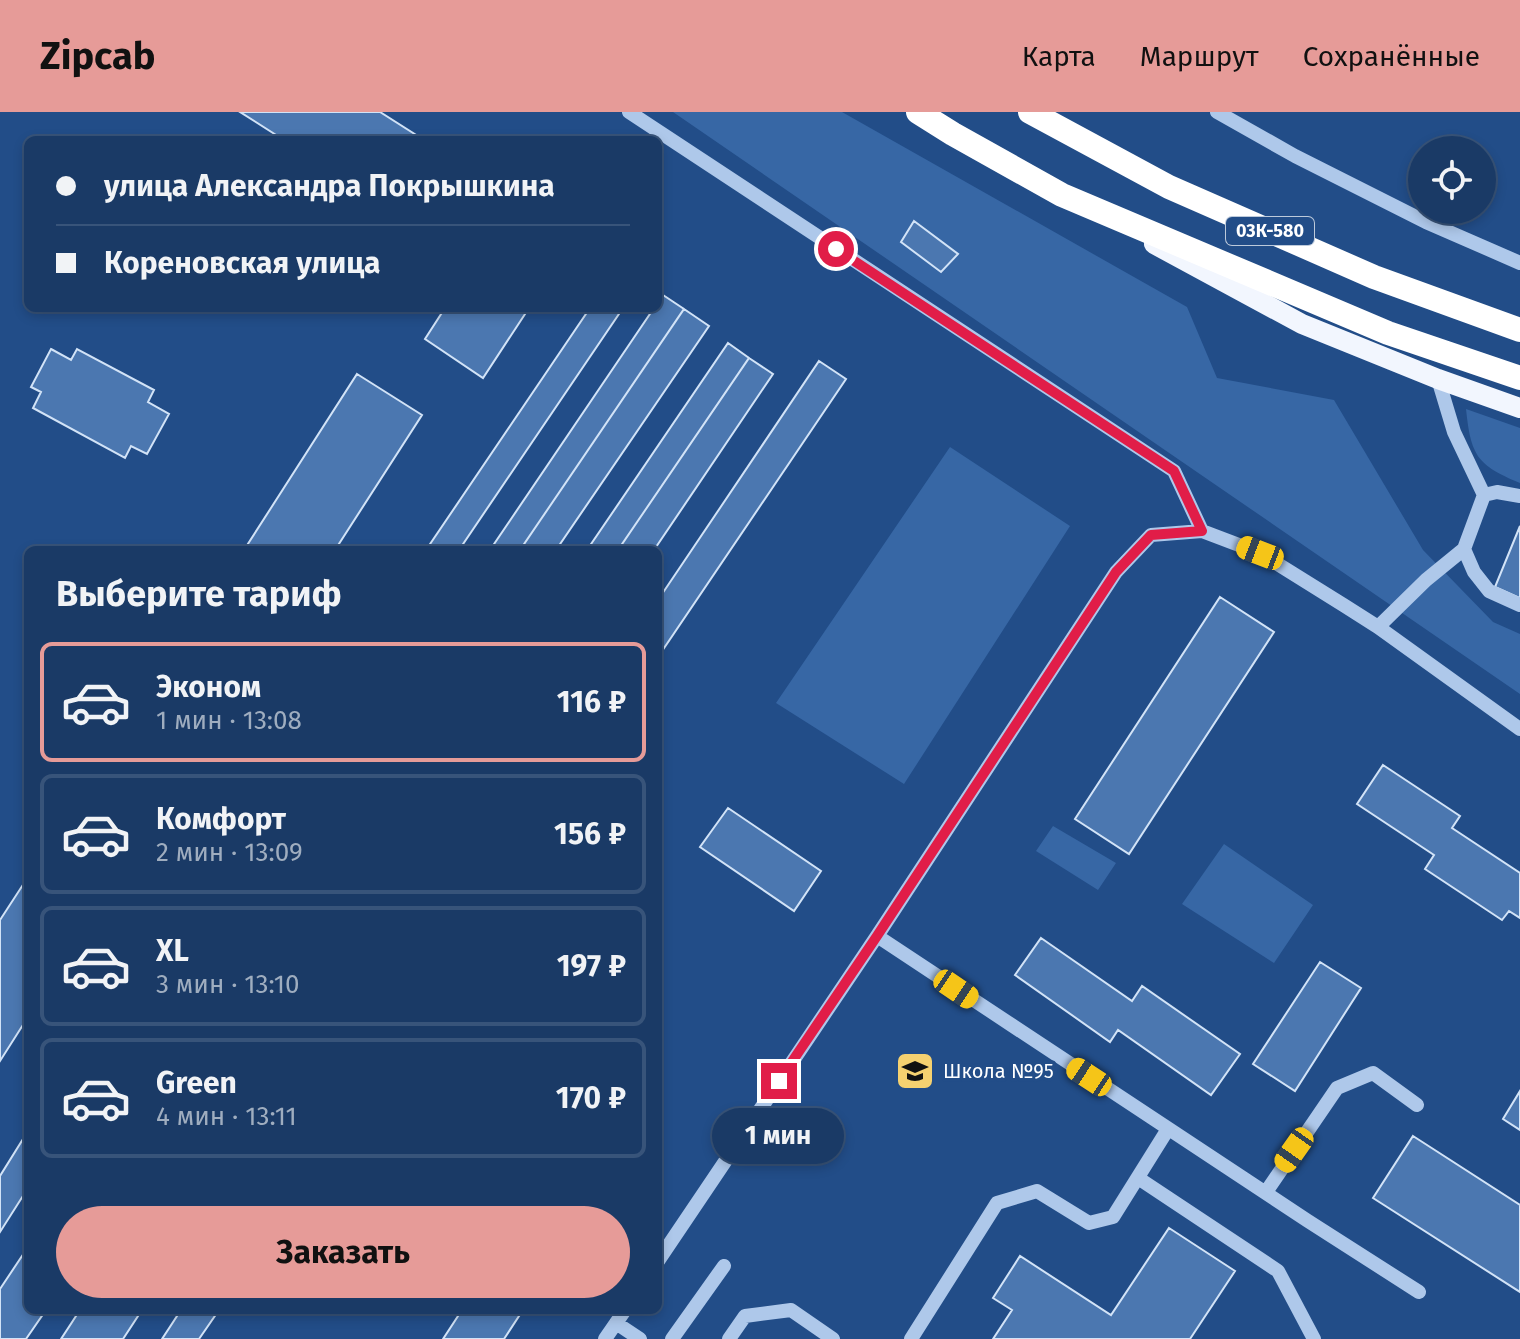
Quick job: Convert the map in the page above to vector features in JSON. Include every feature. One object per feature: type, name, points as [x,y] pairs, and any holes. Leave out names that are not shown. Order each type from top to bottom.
[{"type":"highway","name":"03К-580","points":[[918,112],[1062,195],[1388,333],[1520,378]]},
{"type":"highway","name":"03К-580","points":[[1030,112],[1169,187],[1374,277],[1520,330]]},
{"type":"main road","name":"03К-580","points":[[1062,195],[1302,324],[1438,379],[1520,408]]},
{"type":"street","points":[[629,112],[1174,471],[1202,531]]},
{"type":"street","points":[[1217,112],[1295,156],[1426,222],[1518,257]]},
{"type":"street","points":[[1378,627],[1426,580],[1464,549],[1484,495],[1454,432],[1438,379]]},
{"type":"street","points":[[1484,495],[1497,492],[1520,496]]},
{"type":"street","points":[[662,1255],[877,936],[1116,572],[1151,535],[1202,531],[1260,553],[1378,627],[1520,729]]},
{"type":"street","points":[[1464,549],[1474,572],[1489,591],[1520,605]]},
{"type":"street","points":[[877,936],[1419,1292]]},
{"type":"street","points":[[1266,1192],[1337,1088],[1373,1073],[1417,1105]]},
{"type":"street","points":[[919,1336],[997,1203],[1037,1191],[1089,1223],[1113,1217],[1168,1129]]},
{"type":"street","points":[[1138,1178],[1278,1271],[1314,1339]]},
{"type":"street","points":[[672,1339],[724,1266]]},
{"type":"street","points":[[729,1339],[745,1316],[791,1310],[833,1339]]},
{"type":"street","points":[[605,1339],[622,1314]]},
{"type":"street","points":[[616,1323],[640,1339]]},
{"type":"shaded area","points":[[673,112],[842,112],[1187,307],[1217,378],[1334,400],[1423,550],[1493,622],[1520,634],[1520,694]]},
{"type":"shaded area","points":[[1466,409],[1520,428],[1520,483],[1494,470],[1479,457],[1470,438]]},
{"type":"shaded area","points":[[950,447],[1070,526],[904,784],[776,703]]},
{"type":"shaded area","points":[[1053,826],[1116,863],[1098,890],[1036,851]]},
{"type":"shaded area","points":[[1224,844],[1313,905],[1274,963],[1182,904]]},
{"type":"building","points":[[240,112],[380,112],[418,136],[278,136]]},
{"type":"building","points":[[914,221],[958,254],[941,272],[901,242]]},
{"type":"building","points":[[662,296],[684,309],[523,546],[493,546],[651,312],[662,312]]},
{"type":"building","points":[[684,309],[709,326],[559,546],[523,546]]},
{"type":"building","points":[[442,312],[526,312],[483,378],[425,339]]},
{"type":"building","points":[[587,312],[620,312],[462,546],[429,546]]},
{"type":"building","points":[[728,343],[749,358],[621,546],[590,546]]},
{"type":"building","points":[[51,349],[71,360],[77,349],[154,390],[148,402],[169,414],[147,454],[131,446],[125,458],[33,408],[41,392],[31,387]]},
{"type":"building","points":[[749,358],[773,374],[657,546],[621,546]]},
{"type":"building","points":[[819,361],[846,379],[662,651],[662,594]]},
{"type":"building","points":[[357,374],[422,415],[338,546],[247,546]]},
{"type":"building","points":[[1520,526],[1520,598],[1495,587]]},
{"type":"building","points":[[1220,597],[1274,632],[1129,854],[1075,819]]},
{"type":"building","points":[[1383,765],[1460,816],[1452,828],[1520,873],[1520,918],[1509,911],[1502,920],[1425,869],[1434,855],[1357,804]]},
{"type":"building","points":[[728,808],[821,871],[794,911],[700,847]]},
{"type":"building","points":[[24,883],[24,1023],[0,1061],[0,920]]},
{"type":"building","points":[[1041,938],[1132,1001],[1142,986],[1240,1054],[1211,1095],[1118,1030],[1110,1042],[1015,975]]},
{"type":"building","points":[[1320,962],[1361,988],[1295,1091],[1253,1064]]},
{"type":"building","points":[[1520,1091],[1520,1130],[1503,1119]]},
{"type":"building","points":[[1413,1136],[1520,1205],[1520,1292],[1373,1198]]},
{"type":"building","points":[[24,1137],[24,1194],[0,1232],[0,1176]]},
{"type":"building","points":[[1169,1228],[1235,1271],[1190,1339],[993,1339],[1012,1310],[993,1298],[1020,1256],[1111,1315]]},
{"type":"building","points":[[24,1253],[24,1314],[43,1314],[26,1339],[0,1339],[0,1289]]},
{"type":"building","points":[[77,1314],[139,1314],[123,1339],[61,1339]]},
{"type":"building","points":[[178,1314],[216,1314],[199,1339],[162,1339]]},
{"type":"building","points":[[459,1314],[520,1314],[504,1339],[443,1339]]},
{"type":"place","name":"Школа №95","points":[[915,1071]]},
{"type":"route","points":[[779,1081],[1116,572],[1151,535],[1202,531],[1174,471],[836,249]]}]
